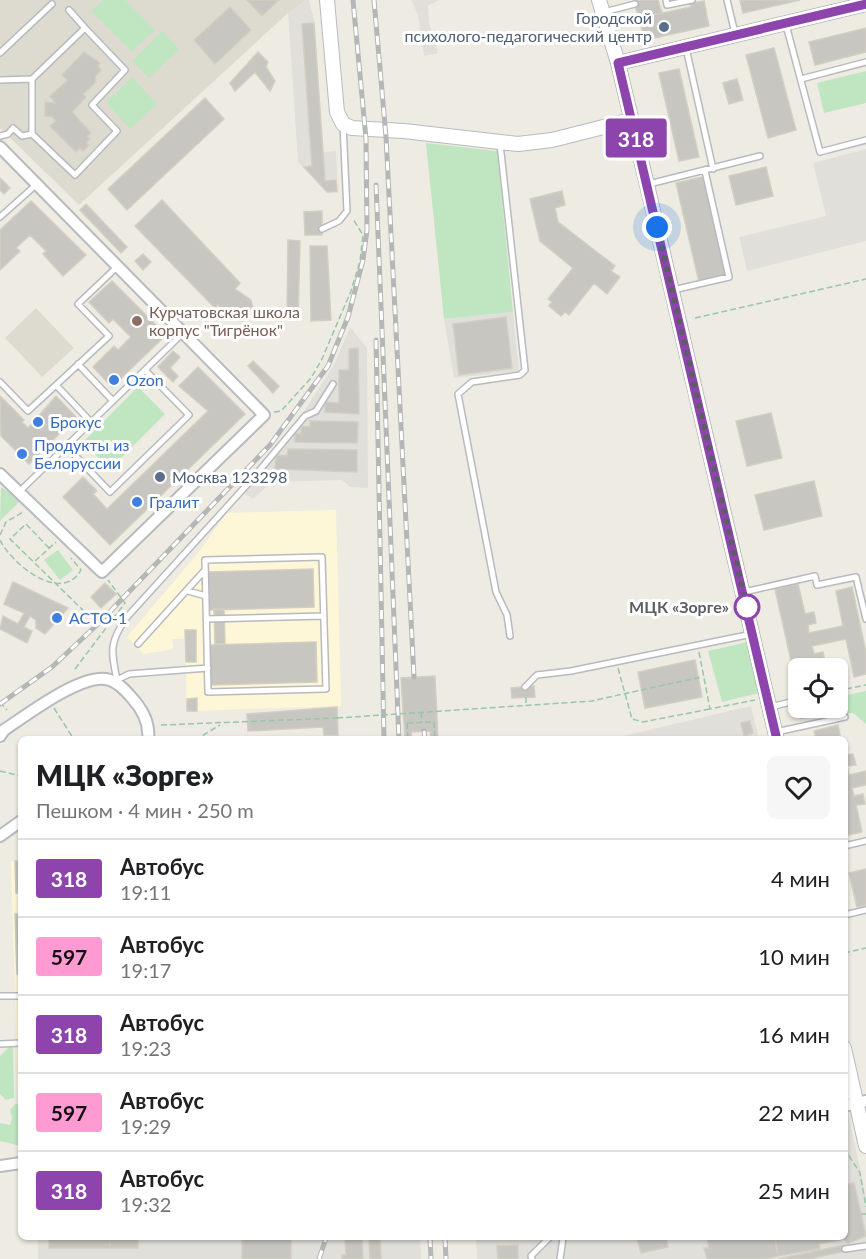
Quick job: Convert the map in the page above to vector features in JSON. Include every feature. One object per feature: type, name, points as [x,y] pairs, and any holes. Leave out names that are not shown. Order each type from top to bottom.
[{"type":"street","points":[[327,0],[337,112],[343,124],[352,128],[404,131],[500,144],[528,144],[632,120]]},
{"type":"street","points":[[618,63],[786,23],[844,5],[866,4]]},
{"type":"street","points":[[601,6],[632,120],[744,592],[764,703],[776,736]]},
{"type":"street","points":[[0,147],[264,415],[102,572],[59,538],[20,492],[0,474]]},
{"type":"street","points":[[0,736],[4,730],[50,702],[89,681],[98,679],[115,681],[125,690],[142,712],[148,736]]},
{"type":"street","points":[[0,836],[18,823]]},
{"type":"street","points":[[848,1067],[866,1146]]},
{"type":"street","points":[[0,1166],[18,1163]]},
{"type":"lane","points":[[666,0],[667,5],[692,0]]},
{"type":"lane","points":[[727,0],[736,35]]},
{"type":"lane","points":[[0,53],[52,4]]},
{"type":"lane","points":[[601,6],[635,4]]},
{"type":"lane","points":[[32,79],[32,134],[75,175],[117,132],[92,105],[125,70],[69,10]]},
{"type":"lane","points":[[786,23],[820,152],[866,140]]},
{"type":"lane","points":[[0,80],[32,79],[85,28]]},
{"type":"lane","points":[[686,47],[713,169]]},
{"type":"lane","points":[[801,79],[866,62]]},
{"type":"lane","points":[[322,229],[339,221],[347,211],[343,124]]},
{"type":"lane","points":[[0,136],[8,134],[14,128],[22,136],[32,134]]},
{"type":"lane","points":[[500,144],[525,370],[520,375],[472,382],[458,394],[496,592],[507,615],[510,636]]},
{"type":"lane","points":[[647,185],[760,156]]},
{"type":"lane","points":[[672,291],[729,277],[705,171]]},
{"type":"lane","points":[[0,217],[37,184]]},
{"type":"lane","points":[[0,382],[28,411],[109,336],[78,303],[118,266]]},
{"type":"lane","points":[[20,492],[183,333]]},
{"type":"lane","points":[[78,364],[113,401]]},
{"type":"lane","points":[[66,446],[110,492],[158,446],[189,415],[145,370]]},
{"type":"lane","points":[[208,668],[129,674],[115,681],[111,646],[115,633],[127,617],[275,454],[305,416],[316,411],[333,384]]},
{"type":"lane","points":[[56,385],[91,423]]},
{"type":"lane","points":[[322,558],[326,689],[208,692],[205,570],[205,560],[322,558]]},
{"type":"lane","points":[[138,644],[205,570]]},
{"type":"lane","points":[[744,592],[815,576],[817,585],[856,577],[866,619]]},
{"type":"lane","points":[[859,590],[866,589]]},
{"type":"lane","points":[[188,591],[206,596]]},
{"type":"lane","points":[[206,619],[324,616]]},
{"type":"lane","points":[[525,687],[537,675],[616,662],[753,633]]},
{"type":"lane","points":[[764,703],[788,701]]},
{"type":"lane","points":[[776,736],[841,718]]},
{"type":"lane","points":[[848,845],[866,841]]},
{"type":"lane","points":[[848,914],[866,910]]},
{"type":"lane","points":[[0,996],[18,996]]},
{"type":"lane","points":[[0,1044],[18,1043]]},
{"type":"lane","points":[[532,1259],[531,1256],[547,1240]]},
{"type":"lane","points":[[560,1259],[563,1240]]},
{"type":"lane","points":[[845,1250],[866,1246]]},
{"type":"path","points":[[264,415],[281,411],[311,378],[345,308],[360,261],[363,235],[347,211]]},
{"type":"path","points":[[695,318],[866,279]]},
{"type":"path","points":[[0,535],[12,517],[20,511],[28,514]]},
{"type":"path","points":[[49,548],[26,524],[10,539],[87,614]]},
{"type":"path","points":[[51,537],[59,538]]},
{"type":"path","points":[[34,562],[59,538]]},
{"type":"path","points":[[0,540],[5,550],[42,582],[67,583],[76,578],[81,570],[70,557]]},
{"type":"path","points":[[75,669],[125,603],[102,572]]},
{"type":"path","points":[[697,645],[710,709]]},
{"type":"path","points":[[616,662],[632,719],[643,722],[710,709],[764,703]]},
{"type":"path","points":[[162,725],[337,718],[592,700],[704,677]]},
{"type":"path","points":[[848,689],[866,685]]},
{"type":"path","points":[[700,688],[706,687]]},
{"type":"path","points":[[0,702],[7,710]]},
{"type":"path","points":[[50,702],[70,736]]},
{"type":"path","points":[[421,712],[422,722]]},
{"type":"path","points":[[408,736],[407,723],[434,722],[435,736]]},
{"type":"path","points":[[201,736],[220,724]]},
{"type":"path","points":[[0,771],[18,775]]},
{"type":"path","points":[[848,952],[866,948]]},
{"type":"path","points":[[848,1154],[860,1173],[866,1207]]},
{"type":"path","points":[[861,1214],[866,1214]]},
{"type":"shaded area","points":[[0,0],[306,0],[288,13],[79,205],[0,128]]},
{"type":"shaded area","points":[[309,0],[314,20],[323,152],[336,151],[338,193],[328,193],[298,162],[288,13]]},
{"type":"shaded area","points":[[411,0],[439,0],[428,6],[429,23],[438,53],[424,56],[418,15]]},
{"type":"shaded area","points":[[866,149],[866,241],[747,271],[739,237],[826,216],[813,163]]},
{"type":"shaded area","points":[[36,308],[74,348],[42,377],[5,338]]},
{"type":"shaded area","points":[[513,312],[519,371],[454,378],[444,319]]},
{"type":"shaded area","points":[[350,327],[367,348],[368,488],[350,487],[342,480],[272,482],[253,499],[238,489],[293,428],[334,365]]},
{"type":"shaded area","points":[[336,510],[341,706],[187,711],[185,639],[172,639],[173,649],[144,654],[127,637],[198,553],[227,513]]},
{"type":"shaded area","points":[[751,706],[758,736],[623,736]]},
{"type":"shaded area","points":[[11,861],[18,861],[18,1105]]},
{"type":"shaded area","points":[[848,1114],[866,1195],[866,1259],[477,1259],[476,1240],[848,1240]]},
{"type":"shaded area","points":[[38,1240],[420,1240],[421,1259],[38,1259]]},
{"type":"green space","points":[[103,0],[125,0],[155,30],[132,52],[91,11]]},
{"type":"green space","points":[[162,31],[179,49],[149,78],[132,61]]},
{"type":"green space","points":[[866,71],[866,103],[824,113],[817,83]]},
{"type":"green space","points":[[132,77],[157,104],[130,129],[106,102]]},
{"type":"green space","points":[[426,143],[497,151],[513,312],[444,319]]},
{"type":"green space","points":[[138,387],[165,414],[110,469],[83,442]]},
{"type":"green space","points":[[1,487],[21,500],[0,521]]},
{"type":"green space","points":[[58,550],[73,570],[60,580],[44,560]]},
{"type":"green space","points":[[748,642],[759,693],[722,702],[708,651]]},
{"type":"green space","points":[[866,691],[866,724],[853,713],[848,714],[848,695]]},
{"type":"green space","points":[[10,1046],[13,1048],[14,1098],[6,1100],[0,1094],[0,1056]]},
{"type":"green space","points":[[15,1104],[18,1104],[18,1145],[0,1141],[0,1123],[10,1125],[12,1118],[10,1110]]},
{"type":"building","points":[[247,0],[279,0],[262,16]]},
{"type":"building","points":[[633,0],[658,0],[662,13],[639,18]]},
{"type":"building","points":[[740,0],[800,0],[743,13]]},
{"type":"building","points":[[704,1],[709,26],[645,40],[639,18],[691,7],[690,3]]},
{"type":"building","points":[[230,7],[251,30],[215,64],[194,40]]},
{"type":"building","points":[[314,23],[325,181],[336,180],[337,191],[327,192],[304,167],[312,166],[302,24]]},
{"type":"building","points":[[866,28],[866,52],[815,65],[809,42]]},
{"type":"building","points":[[774,48],[796,130],[768,138],[746,55]]},
{"type":"building","points":[[84,52],[100,63],[98,66],[101,70],[95,77],[96,82],[83,94],[86,97],[72,112],[91,133],[87,136],[90,139],[86,143],[89,145],[83,151],[80,148],[76,152],[50,126],[56,121],[52,117],[45,116],[45,102],[55,103],[50,96],[68,80],[62,75]]},
{"type":"building","points":[[258,52],[268,62],[266,67],[275,81],[270,91],[255,72],[235,91],[230,83]]},
{"type":"building","points":[[679,69],[699,157],[679,161],[659,73]]},
{"type":"building","points":[[737,79],[743,100],[729,104],[723,83]]},
{"type":"building","points":[[205,98],[224,119],[127,210],[108,189]]},
{"type":"building","points":[[766,167],[773,196],[736,205],[729,176]]},
{"type":"building","points":[[703,177],[726,276],[699,282],[676,183]]},
{"type":"building","points":[[0,178],[10,188],[4,194],[0,190]]},
{"type":"building","points":[[562,191],[565,205],[555,208],[558,222],[615,266],[611,271],[620,277],[607,294],[594,283],[569,315],[565,312],[561,316],[549,306],[552,302],[548,299],[573,268],[540,241],[530,199]]},
{"type":"building","points":[[162,200],[240,283],[235,289],[251,300],[253,309],[250,315],[242,321],[235,320],[218,305],[215,308],[135,226]]},
{"type":"building","points":[[31,201],[86,255],[63,276],[43,254],[46,251],[30,235],[16,248],[20,251],[0,270],[0,230]]},
{"type":"building","points":[[86,204],[127,247],[121,253],[80,210]]},
{"type":"building","points":[[322,211],[322,235],[305,235],[304,212]]},
{"type":"building","points":[[288,240],[300,241],[298,320],[287,319]]},
{"type":"building","points":[[310,246],[327,246],[331,320],[311,321]]},
{"type":"building","points":[[143,254],[151,262],[143,270],[135,261]]},
{"type":"building","points":[[112,281],[166,335],[112,387],[93,367],[114,346],[118,350],[131,337],[113,319],[109,323],[89,302]]},
{"type":"building","points":[[506,317],[512,368],[459,375],[453,324]]},
{"type":"building","points":[[358,348],[359,414],[325,412],[325,402],[339,403],[339,370],[349,370],[349,349]]},
{"type":"building","points":[[173,351],[180,357],[170,368],[178,376],[173,382],[158,367]]},
{"type":"building","points":[[253,361],[279,386],[273,393],[248,366]]},
{"type":"building","points":[[198,367],[245,414],[110,545],[63,497],[83,477],[97,491],[93,494],[107,509],[208,411],[179,386]]},
{"type":"building","points":[[0,396],[24,420],[22,422],[28,428],[56,396],[76,417],[29,464],[1,436]]},
{"type":"building","points":[[771,413],[782,458],[747,466],[736,421]]},
{"type":"building","points":[[310,421],[358,422],[357,443],[295,442],[295,433],[301,434],[301,426],[310,427]]},
{"type":"building","points":[[288,449],[357,450],[357,472],[275,469],[276,455],[287,456]]},
{"type":"building","points":[[814,481],[822,516],[764,530],[755,495]]},
{"type":"building","points":[[313,569],[314,607],[209,610],[208,572]]},
{"type":"building","points":[[13,582],[68,608],[45,634],[36,628],[36,620],[30,616],[24,627],[32,631],[27,643],[0,629],[3,616],[18,624],[24,613],[4,604]]},
{"type":"building","points":[[105,583],[116,594],[101,608],[91,597]]},
{"type":"building","points":[[798,584],[805,614],[814,612],[816,623],[808,625],[809,633],[843,626],[836,591],[852,587],[866,652],[866,674],[854,677],[846,639],[812,646],[814,654],[823,652],[824,658],[790,658],[775,589]]},
{"type":"building","points":[[214,609],[224,609],[225,644],[215,644]]},
{"type":"building","points":[[185,630],[196,630],[196,662],[186,662]]},
{"type":"building","points":[[316,642],[317,682],[211,685],[210,645]]},
{"type":"building","points":[[695,660],[702,697],[645,708],[638,672]]},
{"type":"building","points":[[435,676],[438,736],[431,736],[430,731],[411,732],[412,736],[405,736],[401,678]]},
{"type":"building","points":[[534,686],[535,697],[512,698],[511,688]]},
{"type":"building","points":[[197,698],[197,711],[187,711],[187,699]]},
{"type":"building","points":[[337,707],[338,735],[324,735],[323,727],[248,731],[247,714]]},
{"type":"building","points":[[750,721],[753,733],[744,736],[741,723]]},
{"type":"building","points":[[838,725],[840,736],[815,736],[814,731]]},
{"type":"building","points":[[853,754],[856,765],[848,766],[848,755]]},
{"type":"building","points":[[848,770],[849,775],[866,771],[866,785],[852,788],[854,796],[863,794],[865,804],[856,805],[862,832],[848,835]]},
{"type":"building","points":[[15,861],[18,861],[18,893],[16,893]]},
{"type":"building","points":[[866,869],[866,905],[857,907],[849,873]]},
{"type":"building","points":[[15,914],[18,914],[17,974]]},
{"type":"building","points":[[854,1183],[866,1236],[847,1244],[845,1240],[848,1240],[848,1184]]},
{"type":"building","points":[[49,1240],[110,1240],[110,1248],[49,1248]]},
{"type":"building","points":[[110,1240],[138,1240],[138,1248],[110,1248]]},
{"type":"building","points":[[242,1240],[291,1240],[291,1259],[242,1259]]},
{"type":"building","points":[[345,1240],[362,1240],[363,1259],[342,1259],[342,1255],[346,1255]]},
{"type":"building","points":[[369,1240],[380,1240],[381,1259],[370,1259]]},
{"type":"building","points":[[638,1240],[666,1240],[668,1247],[641,1253]]},
{"type":"building","points":[[707,1240],[775,1240],[778,1256],[767,1259],[707,1259],[704,1248],[709,1248]]},
{"type":"building","points":[[775,1240],[839,1240],[819,1244],[820,1249],[778,1256]]},
{"type":"building","points":[[518,1245],[518,1259],[498,1259],[497,1246]]},
{"type":"building","points":[[844,1245],[846,1251],[809,1259],[778,1259]]},
{"type":"railway","points":[[0,704],[52,667],[100,622],[270,445],[328,366],[348,317],[363,260],[367,230],[366,139],[353,0]]},
{"type":"railway","points":[[374,0],[386,137],[414,677]]},
{"type":"railway","points":[[376,185],[399,736]]},
{"type":"railway","points":[[376,340],[384,736]]},
{"type":"railway","points":[[424,731],[425,736]]},
{"type":"railway","points":[[319,1259],[325,1240]]},
{"type":"railway","points":[[430,1240],[431,1259]]},
{"type":"railway","points":[[445,1240],[446,1259]]},
{"type":"bus line","name":"318","points":[[776,736],[618,63],[866,4]]},
{"type":"place","name":"Городской психолого-педагогический центр","points":[[664,27]]},
{"type":"place","name":"Курчатовская школа корпус \"Тигрёнок\"","points":[[137,321]]},
{"type":"place","name":"Ozon","points":[[114,380]]},
{"type":"place","name":"Брокус","points":[[38,422]]},
{"type":"place","name":"Продукты из Белоруссии","points":[[22,454]]},
{"type":"place","name":"Москва 123298","points":[[160,477]]},
{"type":"place","name":"Гралит","points":[[137,502]]},
{"type":"place","name":"МЦК «Зорге»","points":[[747,607]]},
{"type":"place","name":"АСТО-1","points":[[57,618]]},
{"type":"route","points":[[657,227],[747,607]]}]
